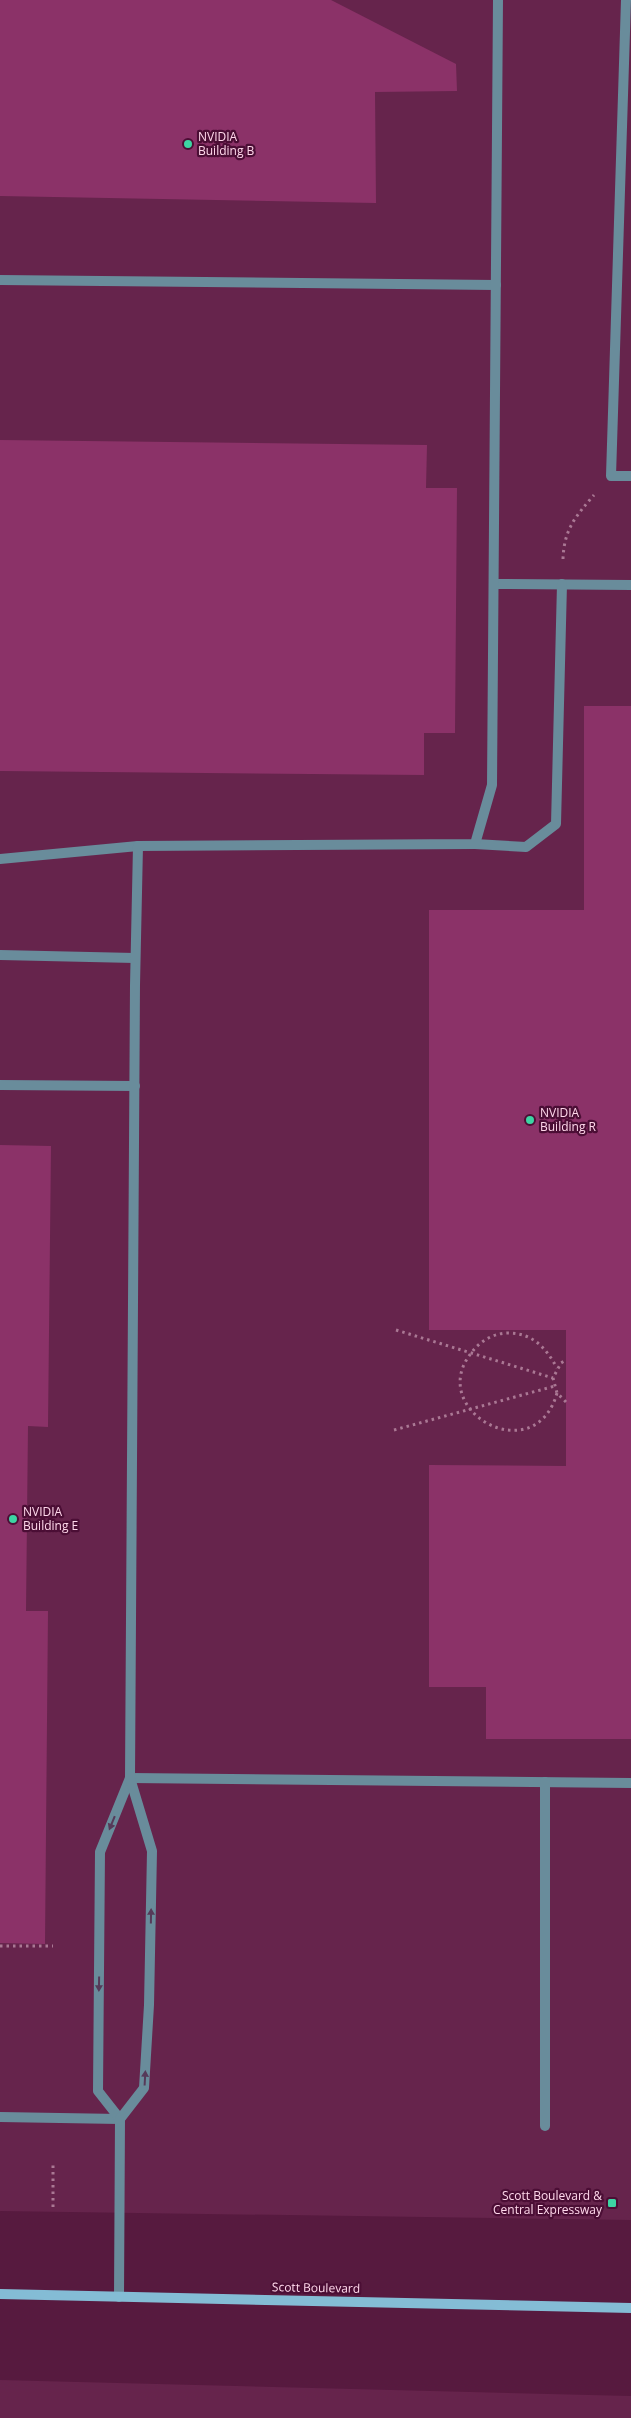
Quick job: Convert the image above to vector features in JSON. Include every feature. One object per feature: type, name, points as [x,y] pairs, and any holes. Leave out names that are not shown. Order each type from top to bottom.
[{"type":"main road","name":"Scott Boulevard","points":[[0,2294],[631,2308]]},
{"type":"lane","points":[[475,844],[492,786],[498,0]]},
{"type":"lane","points":[[626,0],[611,476],[631,476]]},
{"type":"lane","points":[[0,280],[496,285]]},
{"type":"lane","points":[[494,584],[631,585]]},
{"type":"lane","points":[[0,859],[138,846],[475,844],[526,847],[556,824],[562,584]]},
{"type":"lane","points":[[119,2297],[120,2119],[144,2088],[149,2005],[152,1851],[130,1778],[135,958],[138,846]]},
{"type":"lane","points":[[0,955],[135,958]]},
{"type":"lane","points":[[0,1084],[135,1086]]},
{"type":"lane","points":[[130,1778],[631,1783]]},
{"type":"lane","points":[[120,2119],[98,2091],[100,1852],[130,1778]]},
{"type":"lane","points":[[545,1782],[546,2126]]},
{"type":"lane","points":[[0,2117],[120,2119]]},
{"type":"path","points":[[562,584],[564,547],[573,519],[611,476]]},
{"type":"path","points":[[396,1330],[554,1378]]},
{"type":"path","points":[[557,1368],[547,1350],[536,1340],[521,1334],[506,1333],[491,1337],[477,1345],[462,1371],[461,1387],[466,1403],[475,1416],[489,1426],[505,1431],[521,1430],[537,1423],[549,1412],[557,1393]]},
{"type":"path","points":[[566,1360],[557,1368],[554,1378],[557,1393],[566,1402]]},
{"type":"path","points":[[394,1430],[555,1386]]},
{"type":"path","points":[[0,1946],[53,1946]]},
{"type":"path","points":[[53,2162],[53,2207]]},
{"type":"shaded area","points":[[0,0],[631,0],[631,2220],[0,2211]]},
{"type":"shaded area","points":[[0,2380],[631,2396],[631,2418],[0,2418]]},
{"type":"building","name":"NVIDIA Building B","points":[[0,0],[331,0],[456,64],[457,91],[375,92],[376,203],[0,196]]},
{"type":"building","points":[[0,440],[427,445],[426,488],[457,488],[455,733],[424,733],[424,775],[0,771]]},
{"type":"building","name":"NVIDIA Building R","points":[[584,706],[631,706],[631,1739],[486,1739],[486,1687],[429,1687],[429,1465],[566,1466],[566,1330],[429,1330],[429,910],[584,910]]},
{"type":"building","name":"NVIDIA Building E","points":[[0,1145],[51,1146],[48,1427],[28,1426],[26,1611],[48,1611],[45,1944],[0,1943]]},
{"type":"place","name":"NVIDIA Building B","points":[[188,144]]},
{"type":"place","name":"NVIDIA Building R","points":[[530,1120]]},
{"type":"place","name":"NVIDIA Building E","points":[[13,1519]]},
{"type":"place","name":"Scott Boulevard & Central Expressway","points":[[612,2203]]}]
